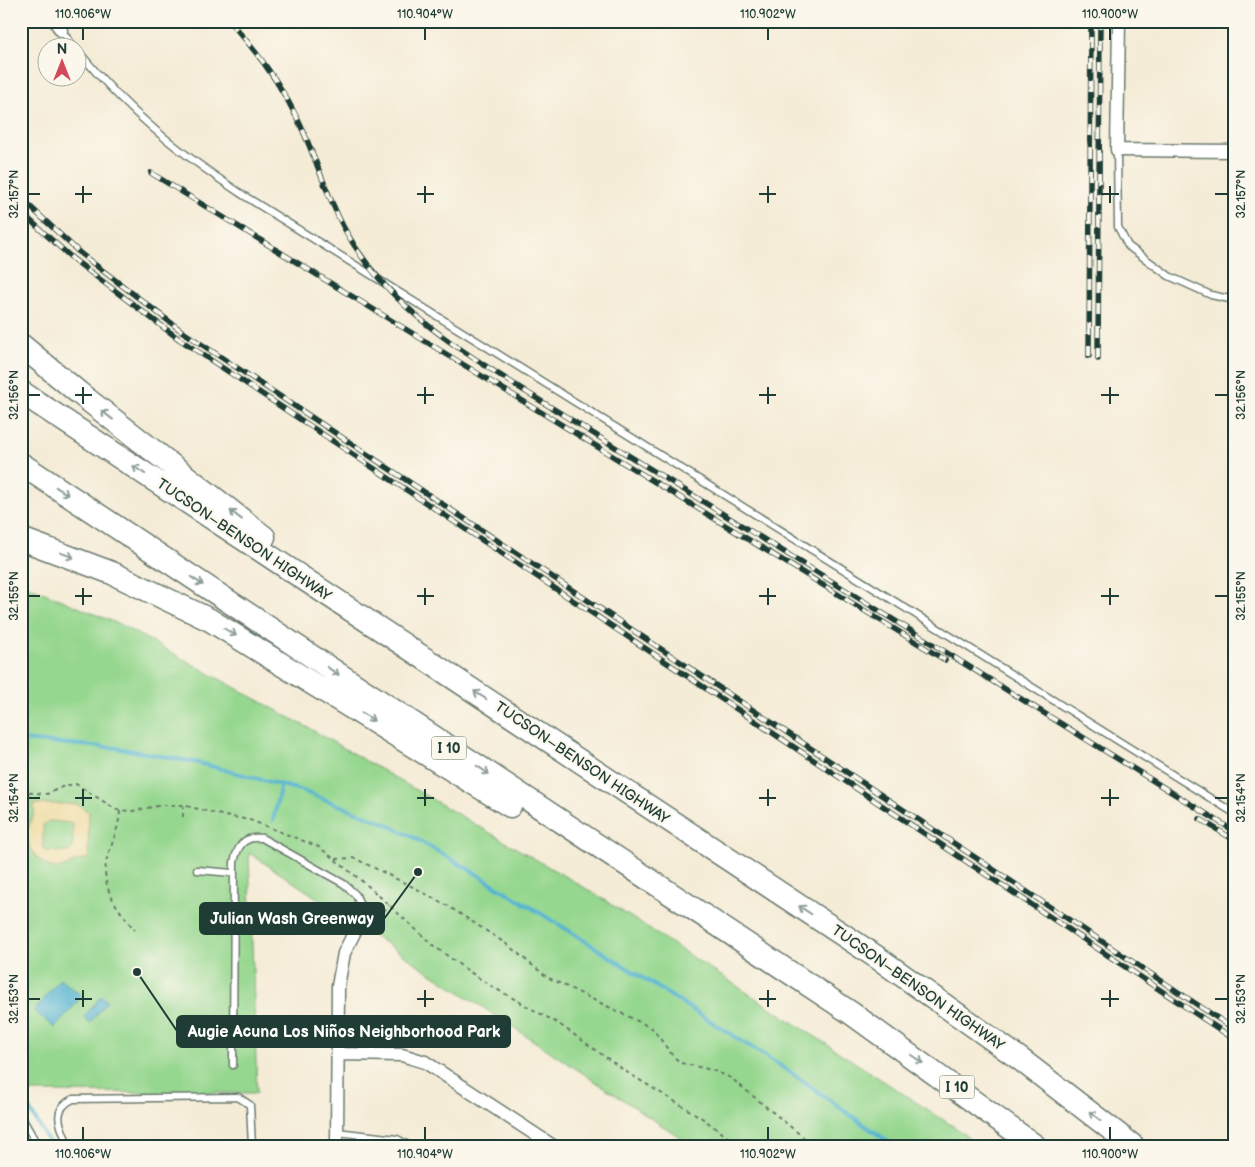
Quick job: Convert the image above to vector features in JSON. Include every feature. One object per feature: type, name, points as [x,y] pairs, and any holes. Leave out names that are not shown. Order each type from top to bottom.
[{"type":"highway","points":[[21,345],[398,642]]},
{"type":"highway","name":"TUCSON–BENSON HIGHWAY","points":[[21,392],[884,962],[1020,1059],[1133,1146]]},
{"type":"highway","name":"I 10","points":[[21,464],[877,1031],[1035,1146]]},
{"type":"highway","points":[[21,539],[112,573],[162,595],[216,624],[877,1031]]},
{"type":"street","points":[[1119,21],[1117,150],[1234,151]]},
{"type":"street","points":[[337,1146],[338,986],[340,967],[344,953],[361,919],[362,910]]},
{"type":"street","points":[[337,1054],[402,1055],[425,1062],[553,1146]]},
{"type":"lane","points":[[58,26],[67,38]]},
{"type":"lane","points":[[88,63],[108,88],[150,128],[187,158],[243,196],[1234,813]]},
{"type":"lane","points":[[1117,150],[1118,227],[1128,246],[1169,276],[1210,295],[1234,300]]},
{"type":"lane","points":[[233,1065],[233,873],[234,862],[241,844],[252,837],[262,838],[344,884],[356,895],[362,910]]},
{"type":"lane","points":[[197,870],[233,873]]},
{"type":"lane","points":[[69,1146],[59,1123],[58,1115],[63,1106],[73,1099],[238,1097],[250,1105],[252,1146]]},
{"type":"lane","points":[[21,1116],[38,1146]]},
{"type":"lane","points":[[337,1132],[396,1139],[410,1146]]},
{"type":"path","points":[[21,792],[47,794],[64,786],[76,784],[86,789],[105,805],[120,811],[133,811],[168,804],[183,805],[272,827],[303,839],[336,859],[434,946],[464,968],[491,986],[559,1024],[628,1073],[702,1118],[740,1146]]},
{"type":"path","points":[[183,805],[183,821]]},
{"type":"path","points":[[120,811],[116,835],[106,863],[107,884],[113,903],[135,930]]},
{"type":"path","points":[[336,859],[354,858],[415,888],[448,906],[505,943],[547,977],[652,1028],[663,1040],[673,1056],[681,1063],[712,1070],[731,1078],[814,1146]]},
{"type":"green space","points":[[21,583],[121,625],[309,728],[592,892],[959,1130],[978,1146],[693,1146],[249,853],[257,1093],[21,1092]]},
{"type":"sand","points":[[34,804],[77,804],[89,812],[88,859],[78,860],[59,868],[52,867],[39,860],[30,847],[27,833]],"holes":[[[49,821],[73,823],[73,848],[68,852],[45,851],[43,848],[43,825]]]},
{"type":"water","points":[[60,979],[82,996],[55,1028],[34,1011]]},
{"type":"water","points":[[101,996],[107,1001],[90,1023],[84,1017]]},
{"type":"waterway","points":[[21,740],[117,748],[199,763],[300,790],[382,822],[413,837],[475,873],[571,932],[793,1074],[894,1146]]},
{"type":"waterway","points":[[273,820],[281,784]]},
{"type":"waterway","points":[[21,1095],[51,1146]]},
{"type":"railway","points":[[229,21],[249,44],[284,93],[304,133],[344,228],[361,256],[402,303],[425,323],[475,359],[528,393],[1234,831]]},
{"type":"railway","points":[[1089,356],[1091,21]]},
{"type":"railway","points":[[1098,359],[1100,21]]},
{"type":"railway","points":[[151,173],[945,660]]},
{"type":"railway","points":[[21,198],[81,254],[183,332],[1234,1029]]},
{"type":"railway","points":[[21,212],[73,259],[179,339],[1234,1039]]},
{"type":"railway","points":[[1200,819],[1234,840]]},
{"type":"place","name":"Julian Wash Greenway","points":[[418,872]]},
{"type":"place","name":"Augie Acuna Los Niños Neighborhood Park","points":[[137,972]]}]
